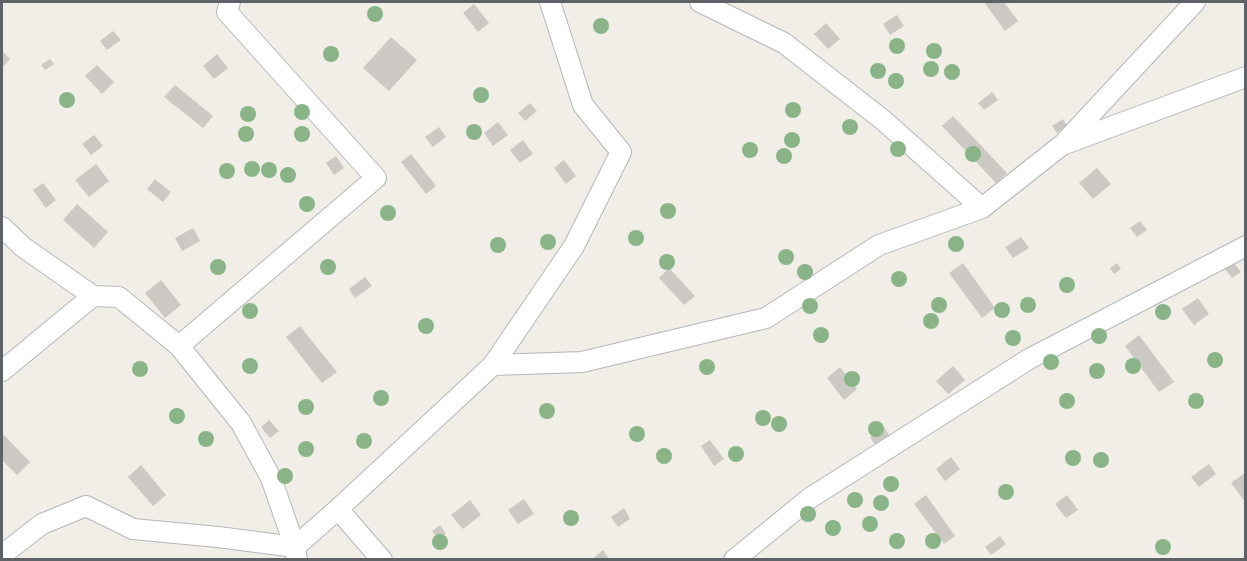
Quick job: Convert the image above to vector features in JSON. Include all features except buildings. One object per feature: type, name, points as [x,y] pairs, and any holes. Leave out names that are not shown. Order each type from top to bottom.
[{"type":"street","points":[[179,346],[376,178],[227,12],[230,2]]},
{"type":"street","points":[[296,553],[338,509],[494,365],[574,246],[621,152],[583,105],[550,2]]},
{"type":"street","points":[[700,2],[784,43],[882,120],[982,208]]},
{"type":"street","points":[[494,365],[582,362],[766,318],[879,245],[982,208],[1062,145],[1195,2]]},
{"type":"street","points":[[1062,145],[1245,77]]},
{"type":"street","points":[[2,227],[23,247],[93,296],[119,297],[179,346],[241,423],[271,478],[296,553]]},
{"type":"street","points":[[734,560],[810,498],[1029,359],[1245,246]]},
{"type":"street","points":[[2,371],[93,296]]},
{"type":"street","points":[[2,555],[42,524],[86,506],[133,530],[218,537],[296,553]]},
{"type":"street","points":[[338,509],[382,560]]}]
